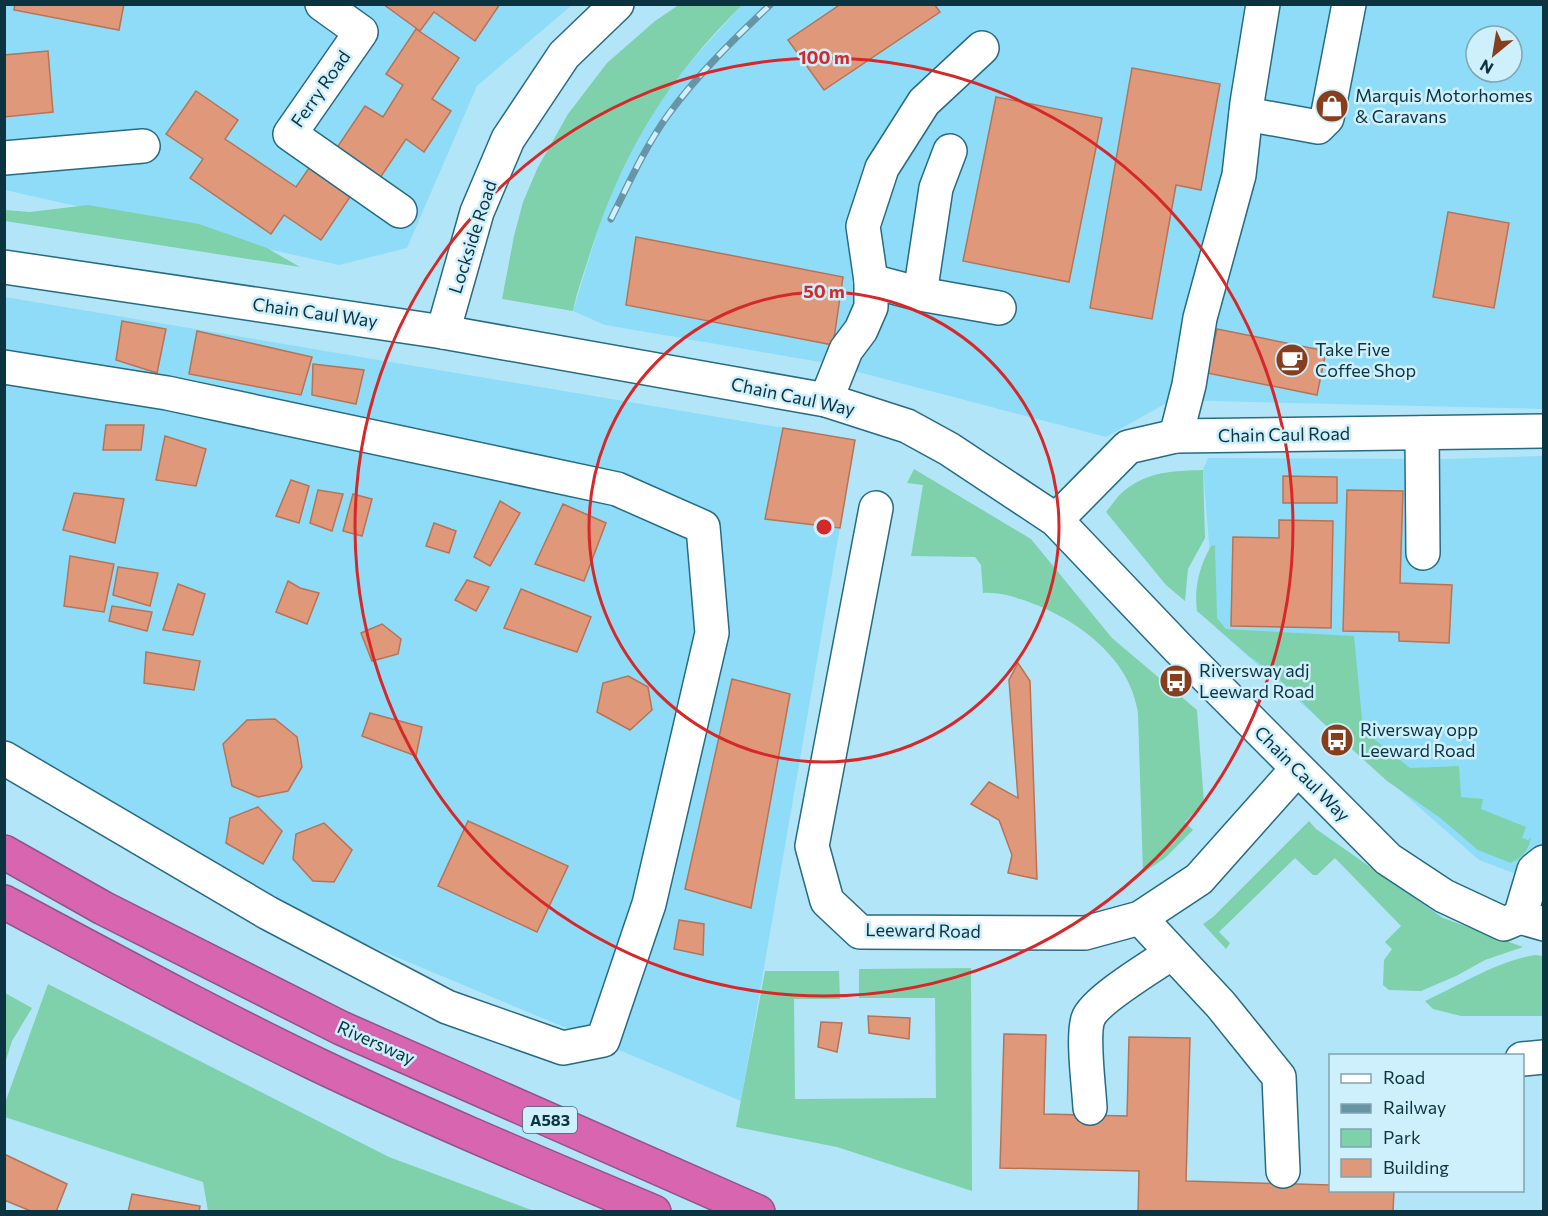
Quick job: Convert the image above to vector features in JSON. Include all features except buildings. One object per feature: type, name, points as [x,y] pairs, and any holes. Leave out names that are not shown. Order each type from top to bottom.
[{"type":"highway","name":"Riversway","points":[[4,852],[103,908],[341,1028],[758,1212]]},
{"type":"highway","name":"A583","points":[[4,902],[138,974],[315,1064],[495,1145],[654,1212]]},
{"type":"street","name":"Ferry Road","points":[[322,4],[360,32],[290,134],[400,212]]},
{"type":"street","name":"Lockside Road","points":[[443,332],[477,212],[508,139],[564,55],[617,4]]},
{"type":"street","points":[[1176,436],[1189,385],[1200,318],[1239,176],[1263,4]]},
{"type":"street","points":[[1246,114],[1318,127],[1327,118],[1349,4]]},
{"type":"street","points":[[826,400],[846,350],[861,330],[871,307],[871,281],[863,226],[882,168],[924,102],[982,48]]},
{"type":"street","points":[[4,158],[143,146]]},
{"type":"street","points":[[920,294],[936,188],[950,151]]},
{"type":"street","name":"Chain Caul Way","points":[[4,267],[443,332],[826,400],[907,426],[949,449],[1056,520],[1179,649],[1388,859],[1444,896],[1504,924],[1532,921]]},
{"type":"street","points":[[871,281],[920,294],[999,308]]},
{"type":"street","points":[[4,367],[167,393],[617,489],[703,527],[712,633],[649,904],[603,1040],[563,1048],[447,1007],[268,913],[4,758]]},
{"type":"street","name":"Chain Caul Road","points":[[1056,520],[1128,447],[1176,436],[1544,431]]},
{"type":"street","points":[[1422,433],[1423,553]]},
{"type":"street","name":"Leeward Road","points":[[876,507],[812,846],[827,901],[860,932],[1085,933],[1140,918],[1199,879],[1297,769]]},
{"type":"street","points":[[1532,921],[1534,870],[1544,862]]},
{"type":"street","points":[[1140,918],[1221,1005],[1279,1077],[1283,1171]]},
{"type":"street","points":[[1090,1108],[1086,1038],[1088,1018],[1110,995],[1172,953]]},
{"type":"street","points":[[1524,1059],[1544,1058]]},
{"type":"shaded area","points":[[5,5],[572,5],[477,86],[407,248],[339,265],[5,190]]},
{"type":"shaded area","points":[[742,5],[1543,5],[1543,409],[1172,400],[1106,437],[820,362],[605,325],[573,311],[613,189],[636,140],[684,69]]},
{"type":"shaded area","points":[[5,297],[855,440],[741,1101],[334,931],[5,740]]},
{"type":"shaded area","points":[[1543,456],[1543,884],[1479,860],[1216,628],[1203,470],[1208,458],[1447,459]]},
{"type":"green space","points":[[680,4],[742,5],[716,32],[670,88],[633,148],[604,214],[581,280],[573,311],[502,299],[523,202],[538,167],[568,114],[607,63],[655,21]]},
{"type":"green space","points":[[88,205],[199,224],[267,248],[300,267],[5,221],[5,210],[30,212]]},
{"type":"green space","points":[[914,469],[1031,539],[1112,638],[1197,710],[1204,802],[1185,822],[1193,830],[1165,858],[1143,873],[1138,713],[1133,692],[1123,673],[1111,656],[1095,640],[1059,615],[1015,598],[997,593],[983,593],[981,565],[975,557],[911,556],[923,485],[907,483]]},
{"type":"green space","points":[[1203,470],[1205,538],[1188,569],[1185,601],[1166,585],[1106,512],[1122,492],[1143,479],[1172,472]]},
{"type":"green space","points":[[1215,545],[1217,618],[1226,629],[1354,636],[1363,730],[1410,768],[1459,766],[1461,797],[1483,799],[1481,809],[1526,827],[1522,838],[1528,840],[1531,837],[1529,846],[1522,856],[1511,863],[1478,850],[1439,817],[1387,781],[1276,676],[1197,611],[1196,594],[1203,562],[1211,546]]},
{"type":"green space","points":[[1309,821],[1316,829],[1443,918],[1523,947],[1485,960],[1421,991],[1389,990],[1383,985],[1384,960],[1392,949],[1385,942],[1401,926],[1335,858],[1317,875],[1313,875],[1295,858],[1219,932],[1230,943],[1226,949],[1203,924],[1213,917]]},
{"type":"green space","points":[[1535,955],[1543,956],[1543,1016],[1461,1016],[1433,1009],[1425,1001],[1492,968]]},
{"type":"green space","points":[[971,968],[972,1191],[837,1147],[736,1127],[765,971],[839,971],[840,999],[794,999],[795,1099],[936,1098],[935,998],[859,998],[859,969]]},
{"type":"green space","points":[[48,984],[389,1157],[534,1211],[208,1211],[203,1182],[5,1117],[5,1103]]},
{"type":"green space","points":[[5,993],[32,1008],[12,1041],[5,1063]]},
{"type":"railway","points":[[611,219],[645,152],[668,115],[704,71],[771,4]]},
{"type":"place","name":"Marquis Motorhomes & Caravans","points":[[1332,106]]},
{"type":"place","name":"Take Five Coffee Shop","points":[[1292,360]]},
{"type":"place","name":"Riversway adj Leeward Road","points":[[1176,681]]},
{"type":"place","name":"Riversway opp Leeward Road","points":[[1337,740]]}]
